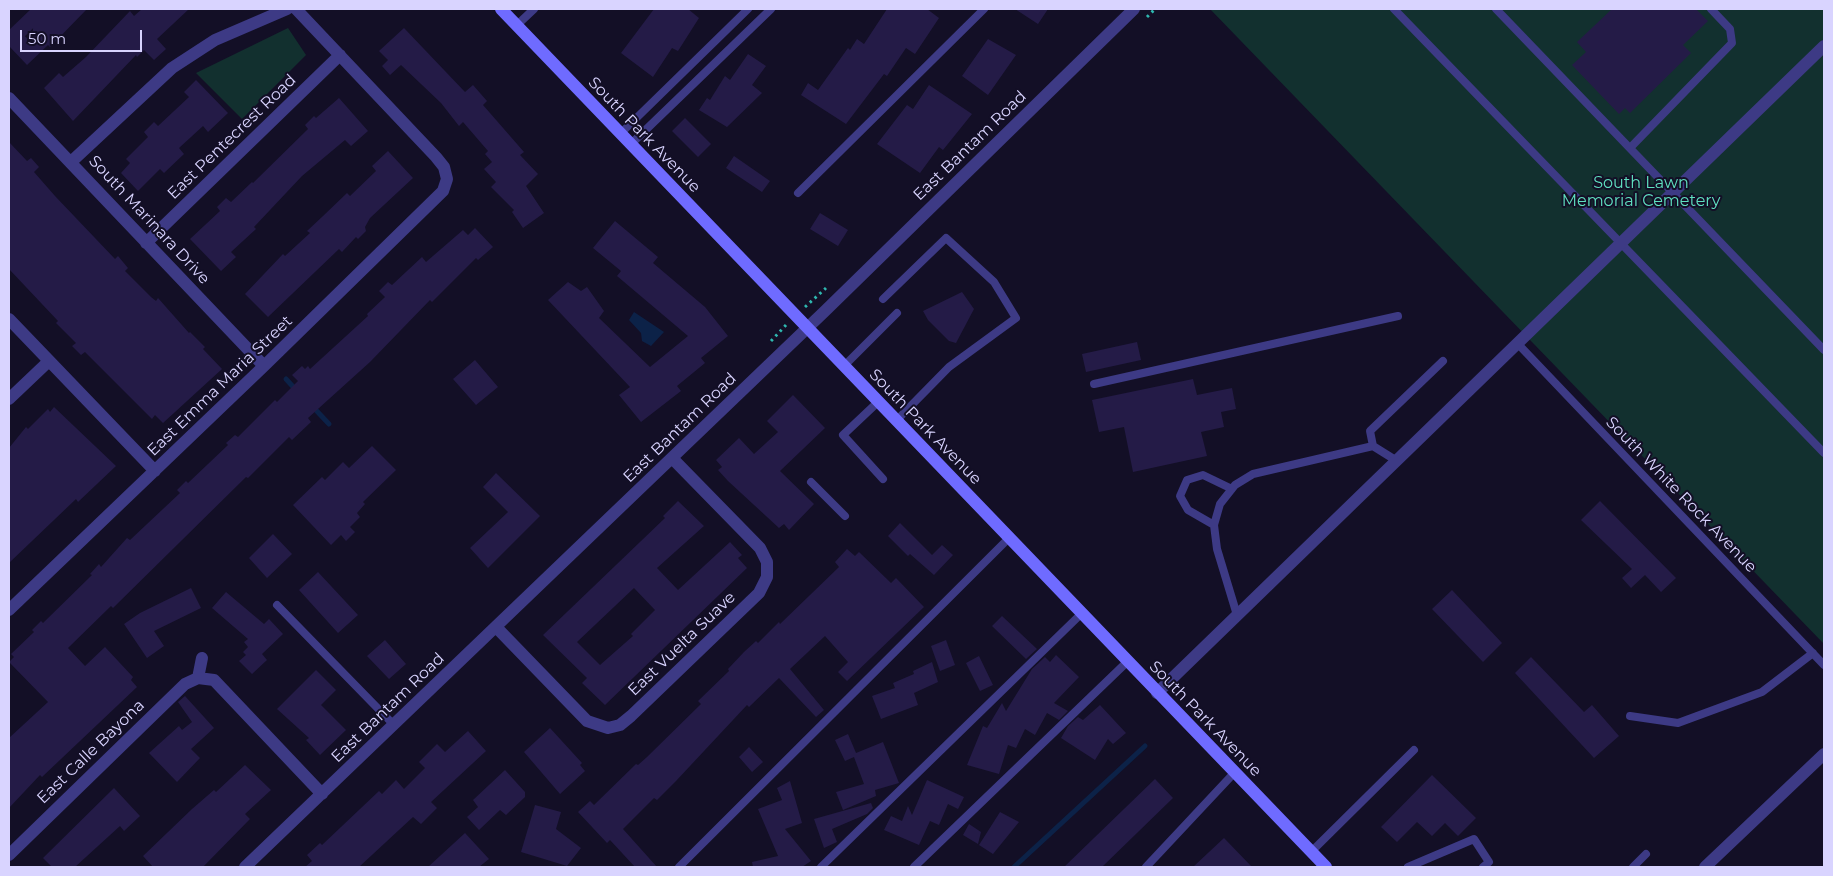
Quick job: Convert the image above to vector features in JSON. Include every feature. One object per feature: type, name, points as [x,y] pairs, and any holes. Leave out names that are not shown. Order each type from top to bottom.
[{"type":"main road","name":"South Park Avenue","points":[[501,9],[1326,867]]},
{"type":"street","points":[[71,162],[172,68],[215,40],[286,9]]},
{"type":"street","points":[[296,9],[340,56]]},
{"type":"street","name":"East Bantam Road","points":[[246,867],[807,328],[1134,9]]},
{"type":"street","points":[[1157,692],[1824,46]]},
{"type":"street","name":"East Emma Maria Street","points":[[9,610],[264,366],[443,191],[447,180],[444,167],[340,56]]},
{"type":"street","name":"East Pentecrest Road","points":[[146,243],[340,56]]},
{"type":"street","name":"South Marinara Drive","points":[[9,98],[264,366]]},
{"type":"street","points":[[9,320],[155,471]]},
{"type":"street","points":[[9,399],[49,361]]},
{"type":"street","name":"East Vuelta Suave","points":[[496,627],[587,721],[605,733],[620,725],[631,716],[759,593],[773,572],[760,548],[672,458]]},
{"type":"street","points":[[202,658],[198,678],[214,680],[322,794]]},
{"type":"street","name":"East Calle Bayona","points":[[9,855],[185,684],[198,678]]},
{"type":"street","points":[[1705,867],[1824,754]]},
{"type":"lane","points":[[517,25],[534,9]]},
{"type":"lane","points":[[620,134],[748,9]]},
{"type":"lane","points":[[630,145],[771,9]]},
{"type":"lane","points":[[798,193],[984,9]]},
{"type":"lane","points":[[1394,9],[1824,453]]},
{"type":"lane","points":[[1496,9],[1824,350]]},
{"type":"lane","points":[[1630,148],[1732,43],[1730,29],[1712,9]]},
{"type":"lane","points":[[883,299],[946,238],[994,282],[1016,318],[948,367],[896,421]]},
{"type":"lane","points":[[844,366],[897,313]]},
{"type":"lane","points":[[1094,384],[1398,316]]},
{"type":"lane","name":"South White Rock Avenue","points":[[1518,344],[1824,665]]},
{"type":"lane","points":[[1396,461],[1373,446],[1370,431],[1443,361]]},
{"type":"lane","points":[[878,402],[843,435],[883,479]]},
{"type":"lane","points":[[1237,615],[1217,549],[1214,525],[1220,504],[1232,489],[1253,474],[1373,446]]},
{"type":"lane","points":[[1214,525],[1188,510],[1180,496],[1187,480],[1203,475],[1232,489]]},
{"type":"lane","points":[[811,482],[845,516]]},
{"type":"lane","points":[[679,867],[1009,538]]},
{"type":"lane","points":[[277,604],[394,725]]},
{"type":"lane","points":[[821,867],[1082,614]]},
{"type":"lane","points":[[1630,716],[1678,723],[1762,692],[1813,653]]},
{"type":"lane","points":[[914,867],[1127,662]]},
{"type":"lane","points":[[1311,852],[1414,750]]},
{"type":"lane","points":[[1146,867],[1235,772]]},
{"type":"lane","points":[[1408,867],[1474,839],[1490,862],[1483,867]]},
{"type":"lane","points":[[1633,867],[1646,854]]},
{"type":"path","points":[[810,302],[829,285]]},
{"type":"green space","name":"South Lawn Memorial Cemetery","points":[[1210,9],[1824,9],[1824,644]]},
{"type":"green space","points":[[288,28],[306,55],[242,119],[196,73]]},
{"type":"water","points":[[634,312],[664,332],[651,346],[642,341],[641,333],[629,320]]},
{"type":"building","points":[[31,9],[87,9],[50,47],[48,45],[27,65],[9,46],[9,30]]},
{"type":"building","points":[[142,9],[189,9],[157,39],[166,49],[154,60],[144,50],[137,57],[136,55],[73,121],[44,88],[59,73],[63,77],[86,57],[130,11],[134,16]]},
{"type":"building","points":[[654,9],[688,9],[699,18],[678,51],[672,48],[653,77],[621,53]]},
{"type":"building","points":[[887,9],[927,9],[939,18],[915,54],[906,48],[887,76],[884,74],[846,124],[801,95],[808,83],[818,90],[848,48],[850,50],[857,39],[864,44]]},
{"type":"building","points":[[1015,9],[1048,9],[1038,24]]},
{"type":"building","points":[[1612,9],[1696,9],[1708,21],[1683,45],[1691,53],[1630,113],[1625,108],[1619,114],[1572,65],[1586,52],[1577,42]]},
{"type":"building","points":[[404,28],[465,92],[473,85],[487,101],[483,105],[524,152],[520,155],[538,174],[526,186],[544,213],[523,228],[512,212],[514,210],[491,187],[496,182],[484,169],[492,162],[485,154],[488,151],[463,122],[459,126],[441,103],[401,65],[390,75],[382,66],[388,60],[379,51]]},
{"type":"building","points":[[988,39],[1016,55],[988,95],[962,76]]},
{"type":"building","points":[[748,54],[766,66],[752,85],[762,93],[727,127],[699,110],[707,98],[710,100],[725,76],[730,80]]},
{"type":"building","points":[[196,80],[228,113],[208,132],[203,126],[179,148],[184,154],[164,173],[160,169],[138,191],[121,173],[130,163],[126,159],[148,137],[144,132],[154,122],[158,126],[189,97],[184,92]]},
{"type":"building","points":[[929,85],[972,114],[943,150],[939,147],[920,173],[877,144],[907,105],[913,109]]},
{"type":"building","points":[[339,98],[368,131],[351,146],[345,140],[302,176],[254,227],[256,229],[231,252],[236,257],[221,271],[190,239],[220,211],[217,207],[226,198],[231,202],[253,183],[308,129],[305,125],[314,116],[316,118]]},
{"type":"building","points":[[685,118],[711,144],[698,157],[672,131]]},
{"type":"building","points":[[9,142],[27,161],[31,158],[39,167],[34,172],[55,196],[115,259],[118,256],[128,268],[125,271],[151,297],[156,301],[158,298],[189,333],[205,347],[203,349],[222,369],[163,423],[155,415],[152,419],[85,352],[81,355],[72,346],[76,343],[9,269]]},
{"type":"building","points":[[388,151],[413,178],[370,218],[365,227],[366,231],[358,239],[356,237],[342,252],[339,249],[268,317],[245,294],[283,254],[285,256],[310,233],[307,231],[347,193],[350,196],[376,171],[372,166]]},
{"type":"building","points":[[734,156],[770,181],[762,192],[726,168]]},
{"type":"building","points":[[820,213],[848,230],[838,246],[810,229]]},
{"type":"building","points":[[615,221],[658,257],[653,263],[705,307],[728,336],[701,358],[705,363],[677,386],[681,391],[641,422],[619,395],[630,387],[548,300],[568,282],[581,291],[587,287],[604,311],[599,318],[650,367],[688,336],[617,276],[621,271],[593,248]]},
{"type":"building","points":[[475,228],[493,247],[478,260],[476,258],[432,302],[430,300],[370,362],[308,418],[311,422],[292,440],[289,437],[113,608],[111,606],[68,648],[85,666],[105,647],[133,677],[131,680],[137,687],[42,777],[40,775],[9,808],[9,738],[48,702],[9,662],[14,657],[11,654],[34,632],[32,630],[41,621],[43,623],[92,575],[90,574],[99,564],[101,567],[127,538],[130,540],[180,493],[177,490],[186,481],[188,483],[228,445],[226,443],[235,435],[238,437],[275,400],[277,402],[298,381],[292,375],[302,366],[305,369],[308,366],[310,369],[368,316],[367,314],[385,297],[379,291],[388,282],[392,285],[422,257],[426,262],[463,230],[468,235]]},
{"type":"building","points":[[962,292],[974,309],[956,343],[949,341],[928,320],[923,311]]},
{"type":"building","points":[[1137,342],[1141,360],[1086,372],[1082,354]]},
{"type":"building","points":[[475,360],[498,387],[476,405],[453,379]]},
{"type":"building","points":[[1193,379],[1197,395],[1232,388],[1236,409],[1221,412],[1224,427],[1201,432],[1207,456],[1133,472],[1124,427],[1099,432],[1092,400]]},
{"type":"building","points":[[793,395],[825,428],[780,471],[814,504],[789,530],[784,524],[779,528],[728,481],[718,470],[722,467],[716,460],[739,438],[754,454],[778,432],[767,421]]},
{"type":"building","points":[[54,407],[116,466],[78,502],[76,499],[9,563],[9,448],[26,427],[28,429],[48,409],[50,412]]},
{"type":"building","points":[[372,446],[396,470],[363,502],[365,504],[357,513],[360,517],[350,527],[355,532],[346,541],[341,535],[331,545],[293,505],[322,477],[325,480],[343,462],[349,468]]},
{"type":"building","points":[[496,473],[540,516],[488,568],[470,548],[508,512],[483,487]]},
{"type":"building","points":[[678,501],[704,526],[657,568],[678,590],[730,542],[742,555],[738,558],[747,568],[605,705],[582,683],[587,678],[543,635],[665,518],[663,516]],"holes":[[[634,588],[655,610],[631,634],[633,636],[600,665],[577,642]]]},
{"type":"building","points":[[1600,501],[1676,578],[1661,592],[1645,575],[1631,588],[1622,578],[1632,569],[1581,520]]},
{"type":"building","points":[[900,523],[932,555],[942,545],[953,555],[934,575],[910,554],[908,556],[888,536]]},
{"type":"building","points":[[273,534],[292,554],[267,578],[249,558]]},
{"type":"building","points":[[847,549],[855,556],[859,552],[891,583],[896,578],[924,607],[847,681],[838,672],[848,662],[825,636],[790,669],[824,710],[816,717],[779,678],[749,707],[747,705],[657,800],[654,798],[623,829],[657,867],[635,867],[610,840],[607,843],[578,812],[590,801],[594,805],[636,764],[638,765],[647,757],[701,704],[698,701],[729,671],[728,669],[744,652],[756,641],[758,643],[779,622],[780,624],[839,567],[835,562]]},
{"type":"building","points":[[318,572],[358,615],[338,633],[299,590]]},
{"type":"building","points":[[191,588],[201,608],[154,631],[164,646],[147,658],[124,624],[140,613]]},
{"type":"building","points":[[1452,590],[1502,643],[1483,662],[1432,609]]},
{"type":"building","points":[[226,592],[264,624],[269,619],[283,634],[262,654],[267,660],[252,674],[239,661],[246,655],[243,652],[248,647],[244,642],[248,639],[212,608]]},
{"type":"building","points":[[1002,616],[1037,649],[1026,659],[992,626]]},
{"type":"building","points":[[385,640],[406,664],[389,679],[367,656]]},
{"type":"building","points":[[946,640],[955,665],[940,671],[931,646]]},
{"type":"building","points":[[1056,655],[1079,677],[1054,703],[1068,711],[1059,720],[1047,713],[1035,735],[1025,729],[1016,748],[1008,745],[999,774],[967,765],[983,726],[987,728],[1002,703],[1006,711],[1032,669],[1045,657],[1050,662]]},
{"type":"building","points":[[979,656],[993,685],[980,691],[966,663]]},
{"type":"building","points":[[1531,657],[1584,712],[1592,705],[1619,736],[1594,758],[1515,673]]},
{"type":"building","points":[[932,662],[938,682],[914,693],[918,705],[881,719],[872,696],[895,688],[893,683],[914,674],[913,671]]},
{"type":"building","points":[[316,670],[336,690],[321,705],[346,730],[320,755],[306,740],[309,738],[277,709]]},
{"type":"building","points":[[185,696],[214,728],[191,749],[200,758],[177,782],[149,753],[179,726],[182,730],[192,722],[178,702]]},
{"type":"building","points":[[1100,705],[1126,733],[1113,744],[1108,739],[1095,760],[1061,738],[1068,726],[1078,717],[1083,720]]},
{"type":"building","points":[[550,728],[582,763],[580,765],[585,771],[560,794],[524,752]]},
{"type":"building","points":[[468,731],[486,751],[431,802],[437,808],[421,824],[413,817],[359,867],[305,867],[312,861],[307,855],[320,843],[322,845],[379,791],[382,794],[396,780],[404,789],[425,768],[419,762],[437,744],[445,752]]},
{"type":"building","points":[[848,734],[856,753],[883,742],[899,783],[875,790],[876,796],[843,810],[836,792],[864,784],[854,757],[845,761],[835,740]]},
{"type":"building","points":[[749,747],[763,762],[752,772],[739,757]]},
{"type":"building","points":[[245,765],[271,790],[245,814],[250,819],[203,867],[153,867],[143,856],[192,809],[214,790],[216,792]]},
{"type":"building","points":[[505,770],[525,792],[525,797],[506,815],[500,810],[479,830],[467,817],[478,807],[473,800]]},
{"type":"building","points":[[1432,775],[1476,818],[1458,836],[1445,823],[1432,836],[1417,822],[1397,842],[1381,827]]},
{"type":"building","points":[[1155,779],[1173,798],[1102,867],[1064,867]]},
{"type":"building","points":[[927,780],[964,797],[958,809],[948,804],[939,825],[930,821],[919,845],[884,830],[891,816],[902,821],[908,806],[912,815]]},
{"type":"building","points":[[790,781],[802,823],[785,829],[811,861],[802,867],[753,867],[752,862],[778,856],[758,809],[782,800],[777,788]]},
{"type":"building","points":[[114,788],[140,816],[124,831],[120,826],[75,867],[52,867],[43,858]]},
{"type":"building","points":[[871,803],[873,808],[867,814],[832,829],[837,842],[824,848],[814,819]]},
{"type":"building","points":[[535,805],[561,812],[556,829],[581,848],[567,866],[521,852]]},
{"type":"building","points":[[1000,812],[1019,822],[993,854],[979,845]]},
{"type":"building","points":[[969,824],[981,832],[978,844],[963,835]]},
{"type":"building","points":[[465,833],[489,859],[479,867],[428,867]]},
{"type":"building","points":[[1224,838],[1252,867],[1193,867]]},
{"type":"waterway","points":[[286,379],[296,390]]},
{"type":"waterway","points":[[313,407],[329,424]]},
{"type":"waterway","points":[[1014,867],[1145,746]]}]
